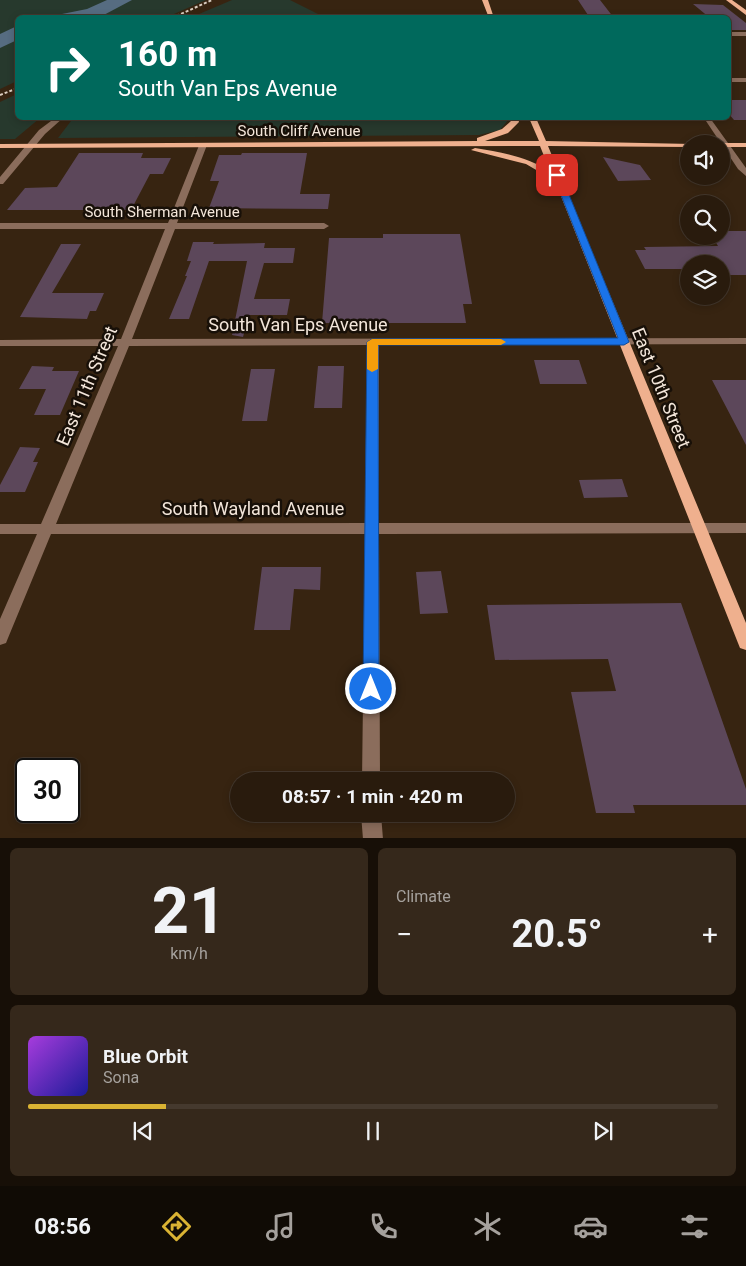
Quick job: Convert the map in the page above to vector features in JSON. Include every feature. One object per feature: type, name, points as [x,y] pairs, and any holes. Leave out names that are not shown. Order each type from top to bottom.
[{"type":"main road","points":[[485,0],[491,15]]},
{"type":"main road","points":[[729,0],[746,13]]},
{"type":"main road","points":[[459,144],[505,132],[515,120]]},
{"type":"main road","name":"East 10th Street","points":[[534,120],[746,643]]},
{"type":"main road","points":[[448,144],[513,157],[541,168],[559,181]]},
{"type":"main road","name":"South Cliff Avenue","points":[[0,146],[680,145]]},
{"type":"main road","points":[[730,145],[746,145]]},
{"type":"street","points":[[731,34],[746,34]]},
{"type":"street","points":[[731,80],[746,80]]},
{"type":"street","points":[[0,182],[42,132],[57,120]]},
{"type":"street","points":[[709,120],[721,135]]},
{"type":"street","name":"East 11th Street","points":[[0,638],[125,343],[203,145]]},
{"type":"street","points":[[730,153],[746,174]]},
{"type":"street","name":"South Sherman Avenue","points":[[0,226],[324,226]]},
{"type":"street","name":"South Van Eps Avenue","points":[[0,343],[746,341]]},
{"type":"street","points":[[371,772],[372,342]]},
{"type":"street","name":"South Wayland Avenue","points":[[0,529],[372,527],[746,528]]},
{"type":"street","points":[[372,822],[373,838]]},
{"type":"green space","points":[[0,0],[206,0],[172,15],[15,15],[15,82],[0,89]]},
{"type":"green space","points":[[232,0],[290,0],[320,15],[197,15]]},
{"type":"green space","points":[[15,95],[15,120],[38,120],[15,139],[0,139],[0,102]]},
{"type":"green space","points":[[508,120],[500,130],[479,135],[58,138],[71,121]]},
{"type":"water","points":[[107,0],[132,0],[104,15],[57,15],[87,9]]},
{"type":"water","points":[[15,27],[15,41],[0,48],[0,34]]},
{"type":"building","points":[[578,0],[600,0],[612,15],[588,15]]},
{"type":"building","points":[[693,4],[723,5],[746,23],[746,30],[731,30],[731,15],[706,15]]},
{"type":"building","points":[[731,100],[746,100],[746,120],[734,120],[731,116]]},
{"type":"building","points":[[79,153],[143,153],[141,158],[171,158],[163,174],[150,174],[131,210],[7,210],[25,188],[57,187]]},
{"type":"building","points":[[242,153],[307,153],[300,194],[330,194],[328,209],[209,208],[219,181],[210,181],[219,155],[241,155]]},
{"type":"building","points":[[603,157],[640,165],[651,180],[618,181]]},
{"type":"building","points":[[730,231],[746,231],[746,275],[730,275],[730,255],[680,255],[680,269],[645,269],[635,250],[646,250],[644,247],[730,245]]},
{"type":"building","points":[[383,234],[460,234],[472,304],[463,304],[466,323],[322,323],[329,238],[383,238]]},
{"type":"building","points":[[193,242],[214,242],[213,244],[265,243],[264,248],[295,248],[293,263],[264,263],[254,299],[290,299],[287,315],[249,315],[243,337],[232,335],[247,261],[209,261],[189,319],[169,319],[187,276],[185,276],[191,261],[187,261]]},
{"type":"building","points":[[61,244],[81,244],[52,293],[104,293],[96,311],[90,311],[87,319],[20,317]]},
{"type":"building","points":[[534,360],[579,360],[587,384],[540,384]]},
{"type":"building","points":[[32,366],[54,367],[52,371],[79,371],[60,415],[34,415],[46,389],[19,389]]},
{"type":"building","points":[[318,366],[344,366],[342,408],[314,408]]},
{"type":"building","points":[[251,369],[275,369],[267,421],[242,421]]},
{"type":"building","points":[[712,380],[746,380],[746,445]]},
{"type":"building","points":[[20,447],[40,448],[33,462],[38,462],[25,492],[0,492],[0,485]]},
{"type":"building","points":[[622,479],[628,497],[584,498],[579,480]]},
{"type":"building","points":[[262,567],[321,567],[320,590],[294,589],[290,630],[254,630]]},
{"type":"building","points":[[441,571],[448,613],[420,614],[416,572]]},
{"type":"building","points":[[681,603],[746,789],[746,805],[633,805],[635,813],[596,813],[571,692],[616,691],[608,659],[495,660],[487,605]]},
{"type":"railway","points":[[179,15],[212,0]]},
{"type":"railway","points":[[0,95],[15,89]]},
{"type":"slow traffic","points":[[372,369],[372,342],[501,342]]},
{"type":"route","points":[[371,689],[372,342],[624,342],[557,175]]}]
